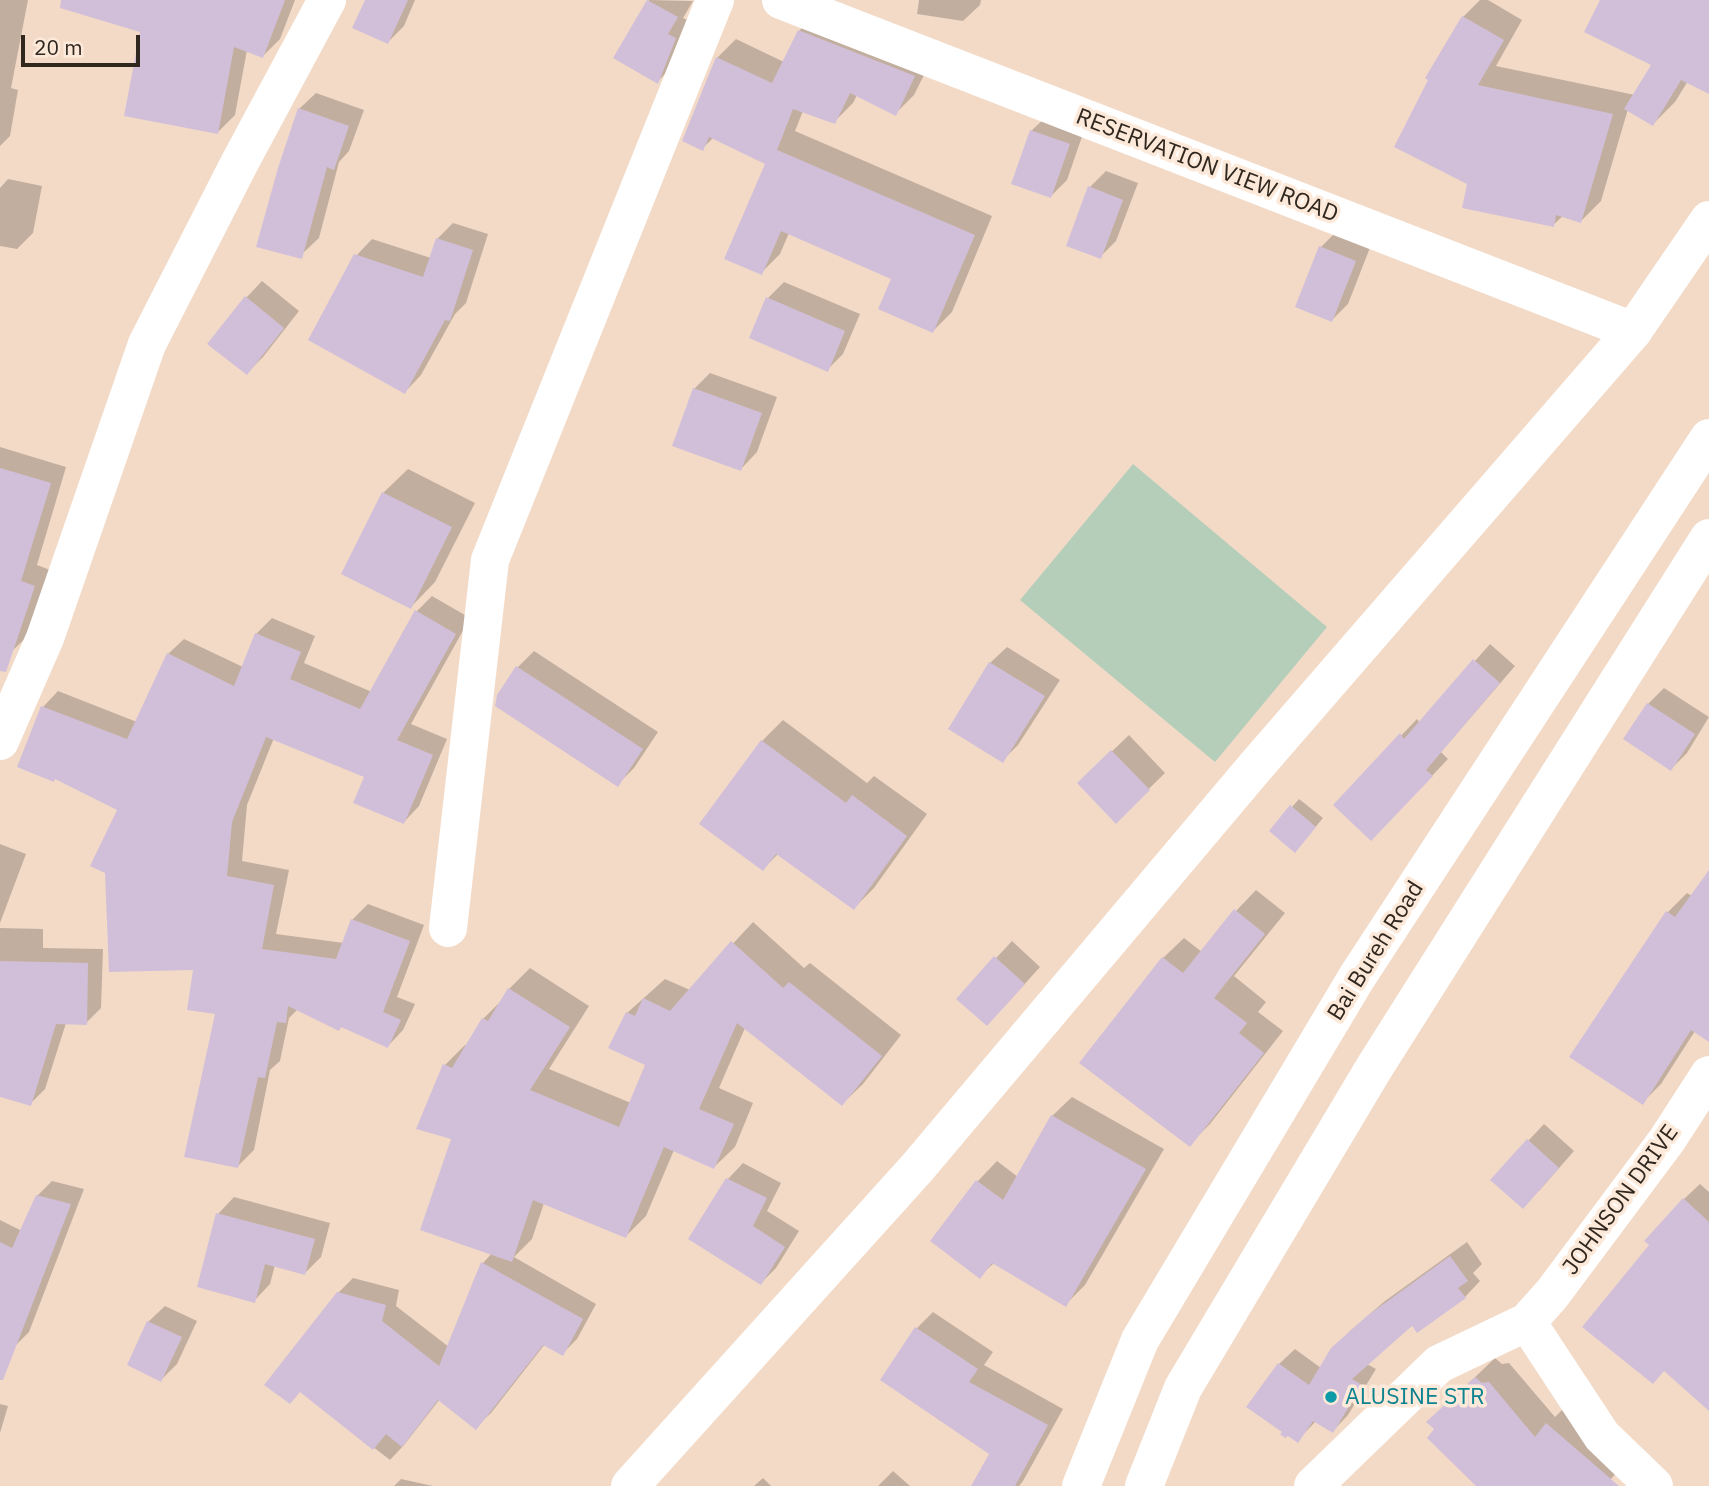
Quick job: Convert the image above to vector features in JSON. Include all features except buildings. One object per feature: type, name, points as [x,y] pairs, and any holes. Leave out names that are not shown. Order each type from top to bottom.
[{"type":"main road","points":[[0,741],[45,638],[147,344],[327,0]]},
{"type":"main road","points":[[448,928],[490,560],[715,0]]},
{"type":"main road","name":"RESERVATION VIEW ROAD","points":[[781,0],[1633,331]]},
{"type":"main road","points":[[630,1486],[917,1168],[1256,766],[1633,331],[1709,220]]},
{"type":"main road","name":"Bai Bureh Road","points":[[1082,1486],[1140,1340],[1357,977],[1709,438]]},
{"type":"main road","points":[[1144,1486],[1183,1388],[1374,1068],[1709,538]]},
{"type":"main road","name":"JOHNSON DRIVE","points":[[1527,1322],[1552,1294],[1667,1140],[1709,1075]]},
{"type":"main road","points":[[1313,1486],[1439,1364],[1527,1322],[1602,1436],[1654,1486]]},
{"type":"green space","points":[[1133,464],[1327,627],[1215,762],[1020,600]]},
{"type":"place","name":"ALUSINE STR","points":[[1331,1397]]}]
